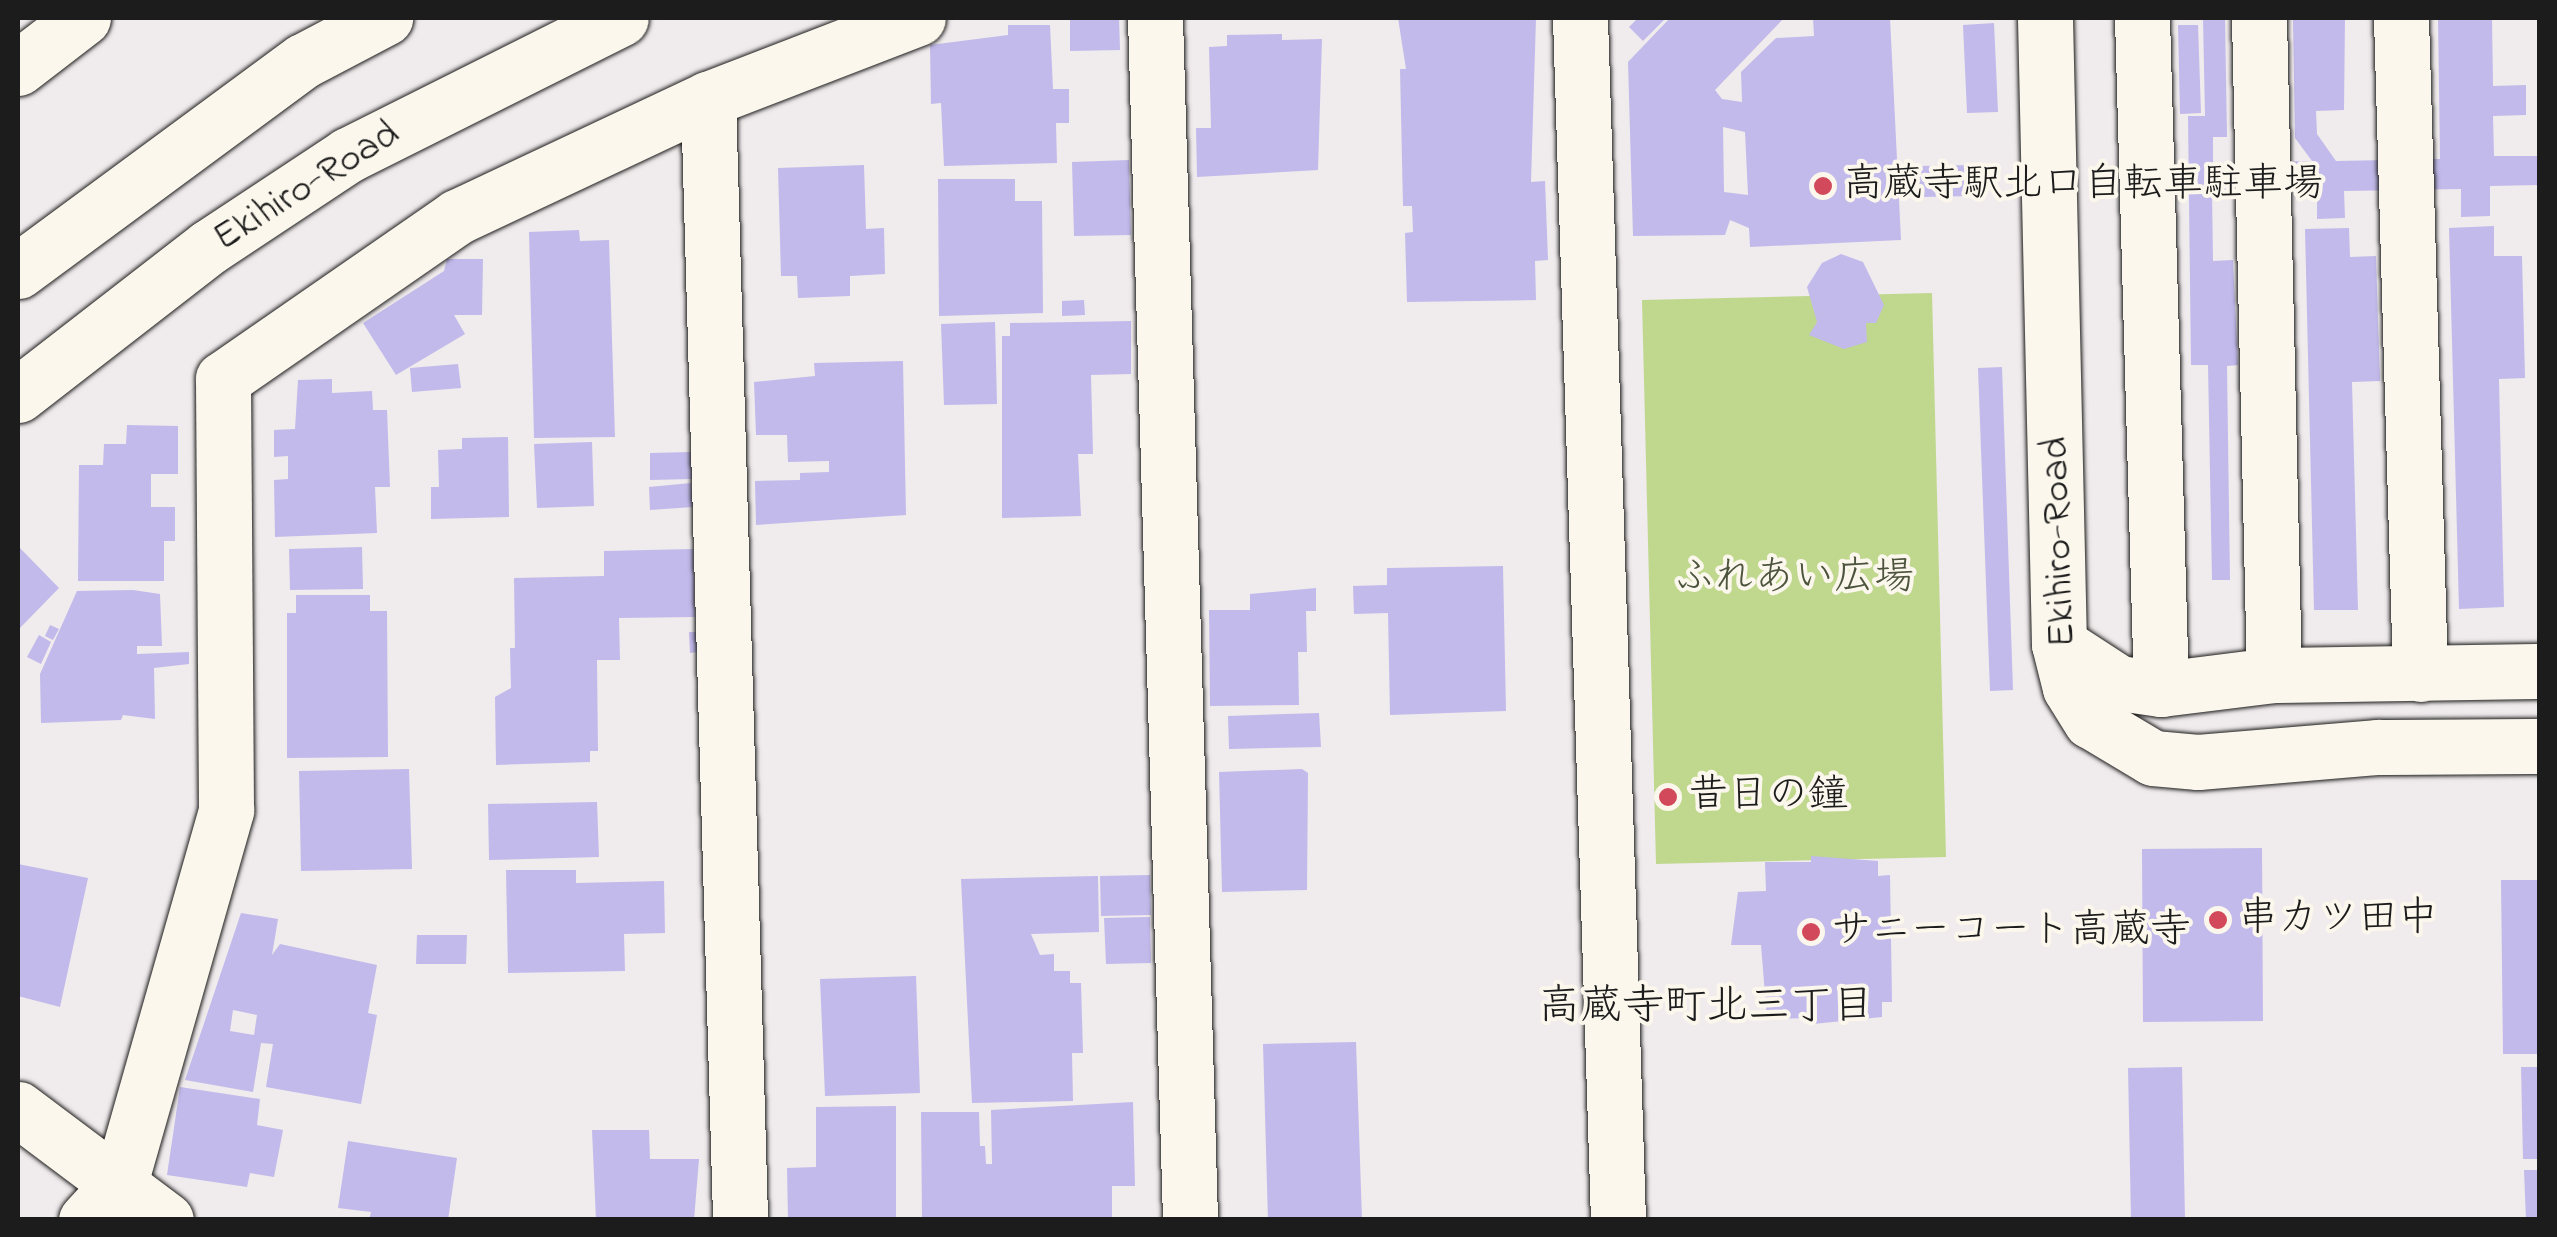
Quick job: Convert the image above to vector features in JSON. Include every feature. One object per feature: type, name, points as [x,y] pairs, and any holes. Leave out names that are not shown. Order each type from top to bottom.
[{"type":"street","points":[[18,68],[83,18]]},
{"type":"street","points":[[18,271],[303,60],[385,18]]},
{"type":"street","name":"Ekihiro-Road","points":[[18,395],[209,247],[348,156],[621,18]]},
{"type":"street","points":[[103,1201],[226,810],[223,378],[457,217],[708,99],[918,18]]},
{"type":"street","points":[[1155,18],[1190,1220]]},
{"type":"street","points":[[1580,18],[1618,1220]]},
{"type":"street","name":"Ekihiro-Road","points":[[2045,18],[2060,644],[2070,688],[2090,721],[2153,758],[2540,746]]},
{"type":"street","points":[[2142,18],[2161,689]]},
{"type":"street","points":[[2258,18],[2274,674]]},
{"type":"street","points":[[2401,18],[2420,674]]},
{"type":"street","points":[[708,99],[740,1220]]},
{"type":"street","points":[[2060,644],[2120,683],[2161,689],[2274,674],[2540,672]]},
{"type":"street","points":[[18,1109],[103,1201],[166,1220]]},
{"type":"green space","name":"ふれあい広場","points":[[1932,293],[1946,857],[1656,864],[1642,300]]},
{"type":"building","points":[[1070,18],[1119,18],[1120,50],[1070,51]]},
{"type":"building","points":[[1398,18],[1536,18],[1531,182],[1545,181],[1548,260],[1535,261],[1536,300],[1407,302],[1405,233],[1413,232],[1412,206],[1403,206],[1400,69],[1406,69]]},
{"type":"building","points":[[1638,18],[1666,18],[1643,41],[1629,27]]},
{"type":"building","points":[[1670,18],[1784,18],[1715,90],[1722,99],[1742,102],[1741,72],[1776,38],[1814,36],[1813,18],[1890,18],[1901,240],[1750,247],[1749,228],[1730,220],[1725,235],[1633,236],[1628,62]],"holes":[[[1723,127],[1745,132],[1748,195],[1724,192]]]},
{"type":"building","points":[[2203,18],[2225,18],[2227,137],[2213,137],[2213,163],[2312,161],[2295,138],[2293,18],[2345,18],[2344,110],[2316,111],[2317,134],[2336,161],[2440,159],[2438,18],[2492,18],[2493,86],[2526,85],[2526,115],[2493,116],[2494,156],[2540,156],[2540,185],[2490,186],[2490,216],[2461,217],[2461,189],[2344,191],[2345,218],[2317,219],[2317,191],[2212,192],[2213,261],[2233,260],[2238,365],[2227,366],[2230,580],[2212,580],[2208,365],[2191,365],[2188,116],[2205,116]]},
{"type":"building","points":[[1994,23],[1998,112],[1967,113],[1963,25]]},
{"type":"building","points":[[1008,25],[1050,25],[1053,89],[1069,89],[1069,123],[1056,123],[1057,163],[944,166],[941,103],[931,104],[930,45],[1008,35]]},
{"type":"building","points":[[2178,25],[2198,25],[2201,113],[2180,114]]},
{"type":"building","points":[[1282,34],[1282,40],[1322,39],[1318,170],[1197,177],[1196,128],[1211,128],[1209,47],[1227,46],[1227,35]]},
{"type":"building","points":[[1129,160],[1131,235],[1074,236],[1072,162]]},
{"type":"building","points":[[864,165],[866,229],[884,228],[885,274],[850,276],[850,296],[798,298],[797,276],[781,276],[778,168]]},
{"type":"building","points":[[1972,165],[1973,196],[1920,197],[1915,187],[1920,166]]},
{"type":"building","points":[[938,179],[1015,179],[1015,201],[1042,201],[1043,313],[939,316]]},
{"type":"building","points":[[2494,226],[2494,256],[2522,256],[2525,378],[2499,379],[2504,607],[2459,609],[2449,228]]},
{"type":"building","points":[[2349,228],[2350,257],[2376,256],[2380,381],[2352,382],[2358,610],[2314,610],[2305,229]]},
{"type":"building","points":[[579,230],[580,241],[609,240],[615,437],[534,438],[529,232]]},
{"type":"building","points":[[1841,254],[1863,262],[1884,305],[1876,323],[1866,323],[1867,342],[1844,349],[1809,335],[1817,322],[1807,287],[1822,263]]},
{"type":"building","points":[[447,259],[483,259],[482,315],[454,315],[465,334],[396,375],[363,323],[444,271]]},
{"type":"building","points":[[1084,300],[1085,315],[1062,316],[1062,301]]},
{"type":"building","points":[[1131,321],[1131,374],[1091,375],[1093,454],[1078,454],[1081,516],[1002,518],[1002,336],[1010,336],[1010,323]]},
{"type":"building","points":[[995,322],[997,404],[944,405],[941,324]]},
{"type":"building","points":[[903,361],[906,515],[756,525],[755,481],[800,480],[800,473],[829,472],[829,461],[788,462],[787,435],[756,435],[754,382],[815,376],[814,363]]},
{"type":"building","points":[[458,364],[461,388],[412,392],[410,368]]},
{"type":"building","points":[[2002,367],[2013,690],[1990,691],[1978,368]]},
{"type":"building","points":[[332,379],[332,393],[372,391],[373,410],[387,410],[390,487],[375,487],[377,533],[275,537],[274,480],[288,479],[288,456],[274,457],[274,430],[295,429],[298,380]]},
{"type":"building","points":[[127,425],[178,426],[178,474],[151,474],[151,507],[175,507],[175,541],[164,541],[164,581],[78,581],[79,465],[103,465],[104,444],[126,444]]},
{"type":"building","points":[[508,437],[509,517],[431,519],[431,487],[439,487],[438,450],[462,449],[462,438]]},
{"type":"building","points":[[592,442],[594,506],[537,508],[534,444]]},
{"type":"building","points":[[691,452],[692,479],[650,480],[650,453]]},
{"type":"building","points":[[691,483],[693,507],[650,510],[649,487]]},
{"type":"building","points":[[18,546],[59,588],[18,630]]},
{"type":"building","points":[[362,547],[363,589],[290,590],[289,549]]},
{"type":"building","points":[[693,549],[695,617],[619,618],[620,660],[597,660],[598,751],[590,751],[590,762],[496,765],[495,697],[511,688],[510,648],[515,648],[514,578],[604,576],[604,551]]},
{"type":"building","points":[[1503,566],[1506,711],[1390,715],[1388,613],[1354,614],[1353,586],[1387,585],[1387,568]]},
{"type":"building","points":[[1316,588],[1316,611],[1306,611],[1307,652],[1298,652],[1299,705],[1210,706],[1209,610],[1250,610],[1250,594]]},
{"type":"building","points":[[133,590],[160,594],[162,646],[137,646],[137,654],[189,652],[189,664],[154,668],[155,719],[123,715],[121,720],[41,723],[40,674],[77,591]]},
{"type":"building","points":[[296,595],[370,595],[370,611],[387,611],[388,757],[287,758],[287,613],[296,613]]},
{"type":"building","points":[[50,625],[59,629],[53,640],[45,636]]},
{"type":"building","points":[[689,632],[696,632],[697,652],[690,653]]},
{"type":"building","points":[[39,635],[51,642],[41,664],[27,657]]},
{"type":"building","points":[[1319,713],[1321,747],[1229,749],[1228,716]]},
{"type":"building","points":[[409,769],[412,869],[301,871],[299,771]]},
{"type":"building","points":[[1302,769],[1308,773],[1307,890],[1222,892],[1219,772]]},
{"type":"building","points":[[597,802],[599,857],[489,860],[488,804]]},
{"type":"building","points":[[2262,848],[2263,1021],[2143,1022],[2142,849]]},
{"type":"building","name":"サニーコート高蔵寺","points":[[1811,856],[1878,861],[1878,876],[1890,875],[1892,1002],[1882,1002],[1882,1017],[1813,1024],[1812,1018],[1767,1019],[1761,945],[1731,945],[1738,892],[1766,891],[1765,862],[1811,862]]},
{"type":"building","points":[[18,864],[88,878],[60,1007],[18,996]]},
{"type":"building","points":[[506,870],[576,870],[576,883],[664,881],[665,933],[624,934],[625,971],[508,973]]},
{"type":"building","points":[[1150,875],[1151,915],[1101,916],[1100,876]]},
{"type":"building","points":[[1098,876],[1099,932],[1031,934],[1040,955],[1054,954],[1054,971],[1070,971],[1070,983],[1081,983],[1083,1053],[1072,1053],[1073,1101],[972,1103],[961,879]]},
{"type":"building","points":[[2501,880],[2540,880],[2540,1054],[2503,1054]]},
{"type":"building","points":[[241,913],[278,919],[272,955],[280,944],[377,965],[368,1013],[377,1015],[361,1104],[266,1087],[273,1044],[261,1043],[253,1092],[185,1080]],"holes":[[[233,1010],[257,1015],[254,1035],[230,1031]]]},
{"type":"building","points":[[1150,917],[1151,963],[1106,964],[1104,918]]},
{"type":"building","points":[[417,935],[467,935],[466,964],[416,964]]},
{"type":"building","points":[[916,976],[920,1093],[825,1096],[820,979]]},
{"type":"building","points":[[1356,1042],[1362,1220],[1268,1220],[1263,1044]]},
{"type":"building","points":[[2182,1067],[2185,1220],[2131,1220],[2128,1068]]},
{"type":"building","points":[[2521,1067],[2540,1067],[2540,1159],[2523,1159]]},
{"type":"building","points":[[180,1087],[260,1099],[257,1125],[283,1130],[274,1177],[250,1173],[247,1187],[167,1175]]},
{"type":"building","points":[[1133,1102],[1135,1186],[1112,1186],[1112,1220],[922,1220],[921,1112],[979,1112],[980,1146],[985,1146],[986,1164],[992,1164],[991,1110]]},
{"type":"building","points":[[896,1106],[896,1220],[788,1220],[787,1168],[816,1167],[816,1107]]},
{"type":"building","points":[[592,1130],[649,1130],[650,1159],[699,1159],[694,1220],[596,1220]]},
{"type":"building","points":[[348,1141],[457,1158],[448,1220],[369,1220],[371,1212],[338,1208]]},
{"type":"building","points":[[2524,1170],[2540,1170],[2540,1220],[2526,1220]]},
{"type":"place","name":"高蔵寺駅北口自転車駐車場","points":[[1823,186]]},
{"type":"place","name":"昔日の鐘","points":[[1668,797]]},
{"type":"place","name":"串カツ田中","points":[[2218,920]]},
{"type":"place","name":"サニーコート高蔵寺","points":[[1811,932]]},
{"type":"district","name":"高蔵寺町北三丁目","points":[[1706,1008]]}]
